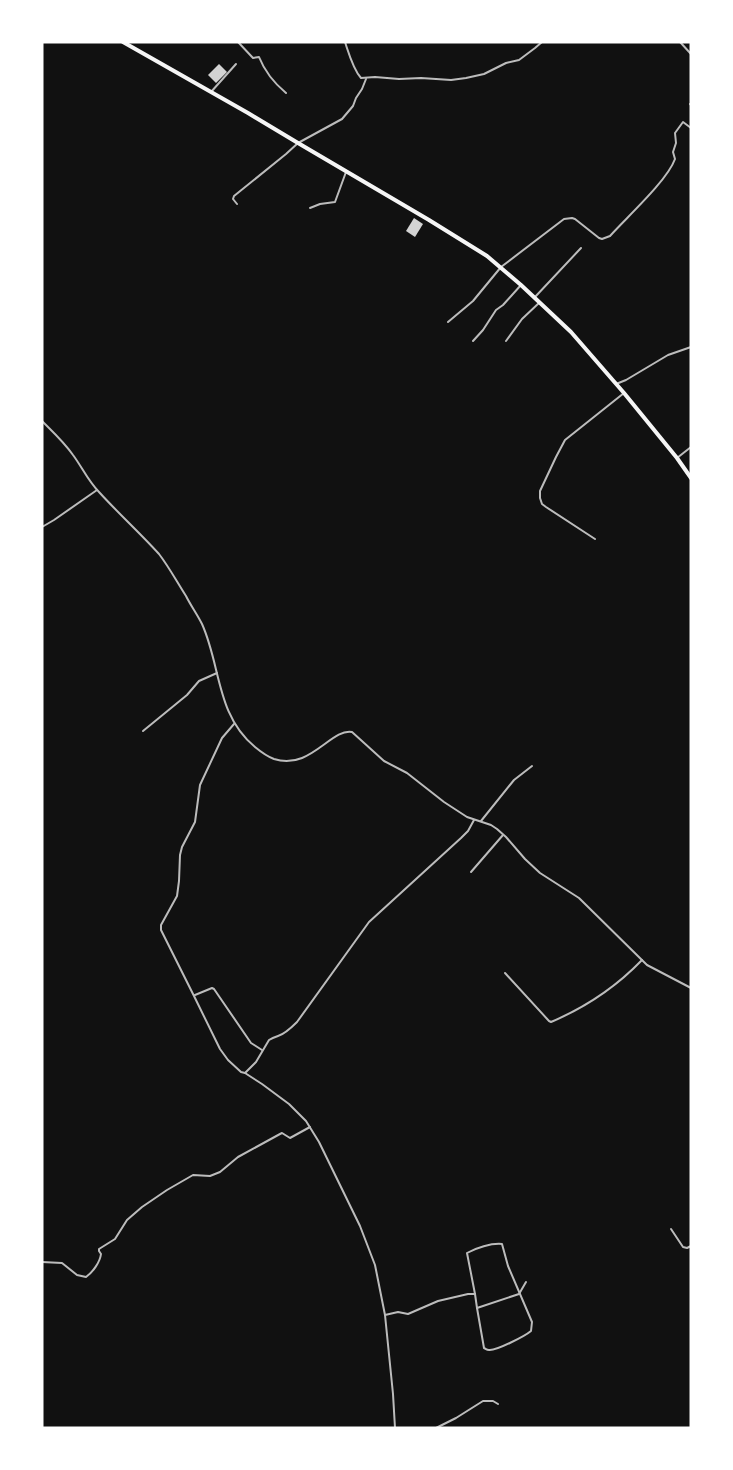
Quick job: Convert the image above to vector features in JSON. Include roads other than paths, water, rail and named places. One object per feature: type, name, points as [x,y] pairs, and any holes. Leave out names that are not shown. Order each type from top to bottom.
[{"type":"main road","points":[[123,42],[472,245],[501,267],[572,332],[691,478]]},
{"type":"street","points":[[238,42],[253,58],[259,57],[268,75],[286,93]]},
{"type":"street","points":[[345,42],[358,76],[362,78],[452,80],[479,75],[519,60],[542,42]]},
{"type":"street","points":[[680,42],[691,54]]},
{"type":"street","points":[[211,92],[236,64]]},
{"type":"street","points":[[237,204],[233,199],[234,196],[298,144],[342,119],[353,106],[366,79]]},
{"type":"street","points":[[448,322],[471,304],[501,267],[567,218],[575,219],[599,238],[610,236],[671,168],[675,159],[673,152],[676,143],[675,133],[683,123],[691,128]]},
{"type":"street","points":[[310,208],[335,202],[346,172]]},
{"type":"street","points":[[535,297],[581,248]]},
{"type":"street","points":[[473,341],[496,310],[521,285]]},
{"type":"street","points":[[506,341],[522,319],[540,302]]},
{"type":"street","points":[[616,384],[668,354],[691,347]]},
{"type":"street","points":[[596,539],[542,504],[540,491],[565,440],[624,393]]},
{"type":"street","points":[[42,421],[72,454],[97,490],[161,557],[201,621],[223,699],[234,724],[240,733],[264,754],[282,761],[294,760],[304,757],[342,732],[352,732],[384,760],[407,773],[444,802],[474,820],[490,825],[540,873],[579,898],[653,970],[691,988]]},
{"type":"street","points":[[677,458],[691,447]]},
{"type":"street","points":[[42,527],[97,490]]},
{"type":"street","points":[[143,731],[200,681],[217,673]]},
{"type":"street","points":[[234,724],[222,738],[200,785],[195,822],[180,855],[177,896],[161,930],[220,1050],[241,1072],[289,1104],[306,1121],[360,1226],[375,1265],[385,1315],[394,1428]]},
{"type":"street","points":[[482,821],[514,780],[532,766]]},
{"type":"street","points":[[245,1073],[256,1062],[269,1040],[292,1028],[297,1022],[369,922],[461,838],[474,820]]},
{"type":"street","points":[[471,872],[503,835]]},
{"type":"street","points":[[505,973],[549,1022],[552,1022],[593,999],[642,960]]},
{"type":"street","points":[[194,996],[213,988],[251,1043],[262,1050]]},
{"type":"street","points":[[42,1262],[62,1263],[76,1275],[86,1277],[100,1260],[99,1249],[115,1239],[127,1220],[167,1190],[193,1175],[210,1176],[220,1172],[244,1154],[282,1133],[290,1137],[310,1127]]},
{"type":"street","points":[[671,1229],[683,1247],[691,1246]]},
{"type":"street","points":[[502,1244],[508,1266],[532,1322],[531,1331],[498,1348],[489,1350],[484,1348],[475,1294],[467,1253],[502,1244]]},
{"type":"street","points":[[477,1308],[519,1294],[526,1282]]},
{"type":"street","points":[[385,1315],[398,1312],[408,1314],[438,1301],[475,1294]]},
{"type":"street","points":[[436,1428],[483,1401],[493,1401],[498,1404]]}]
